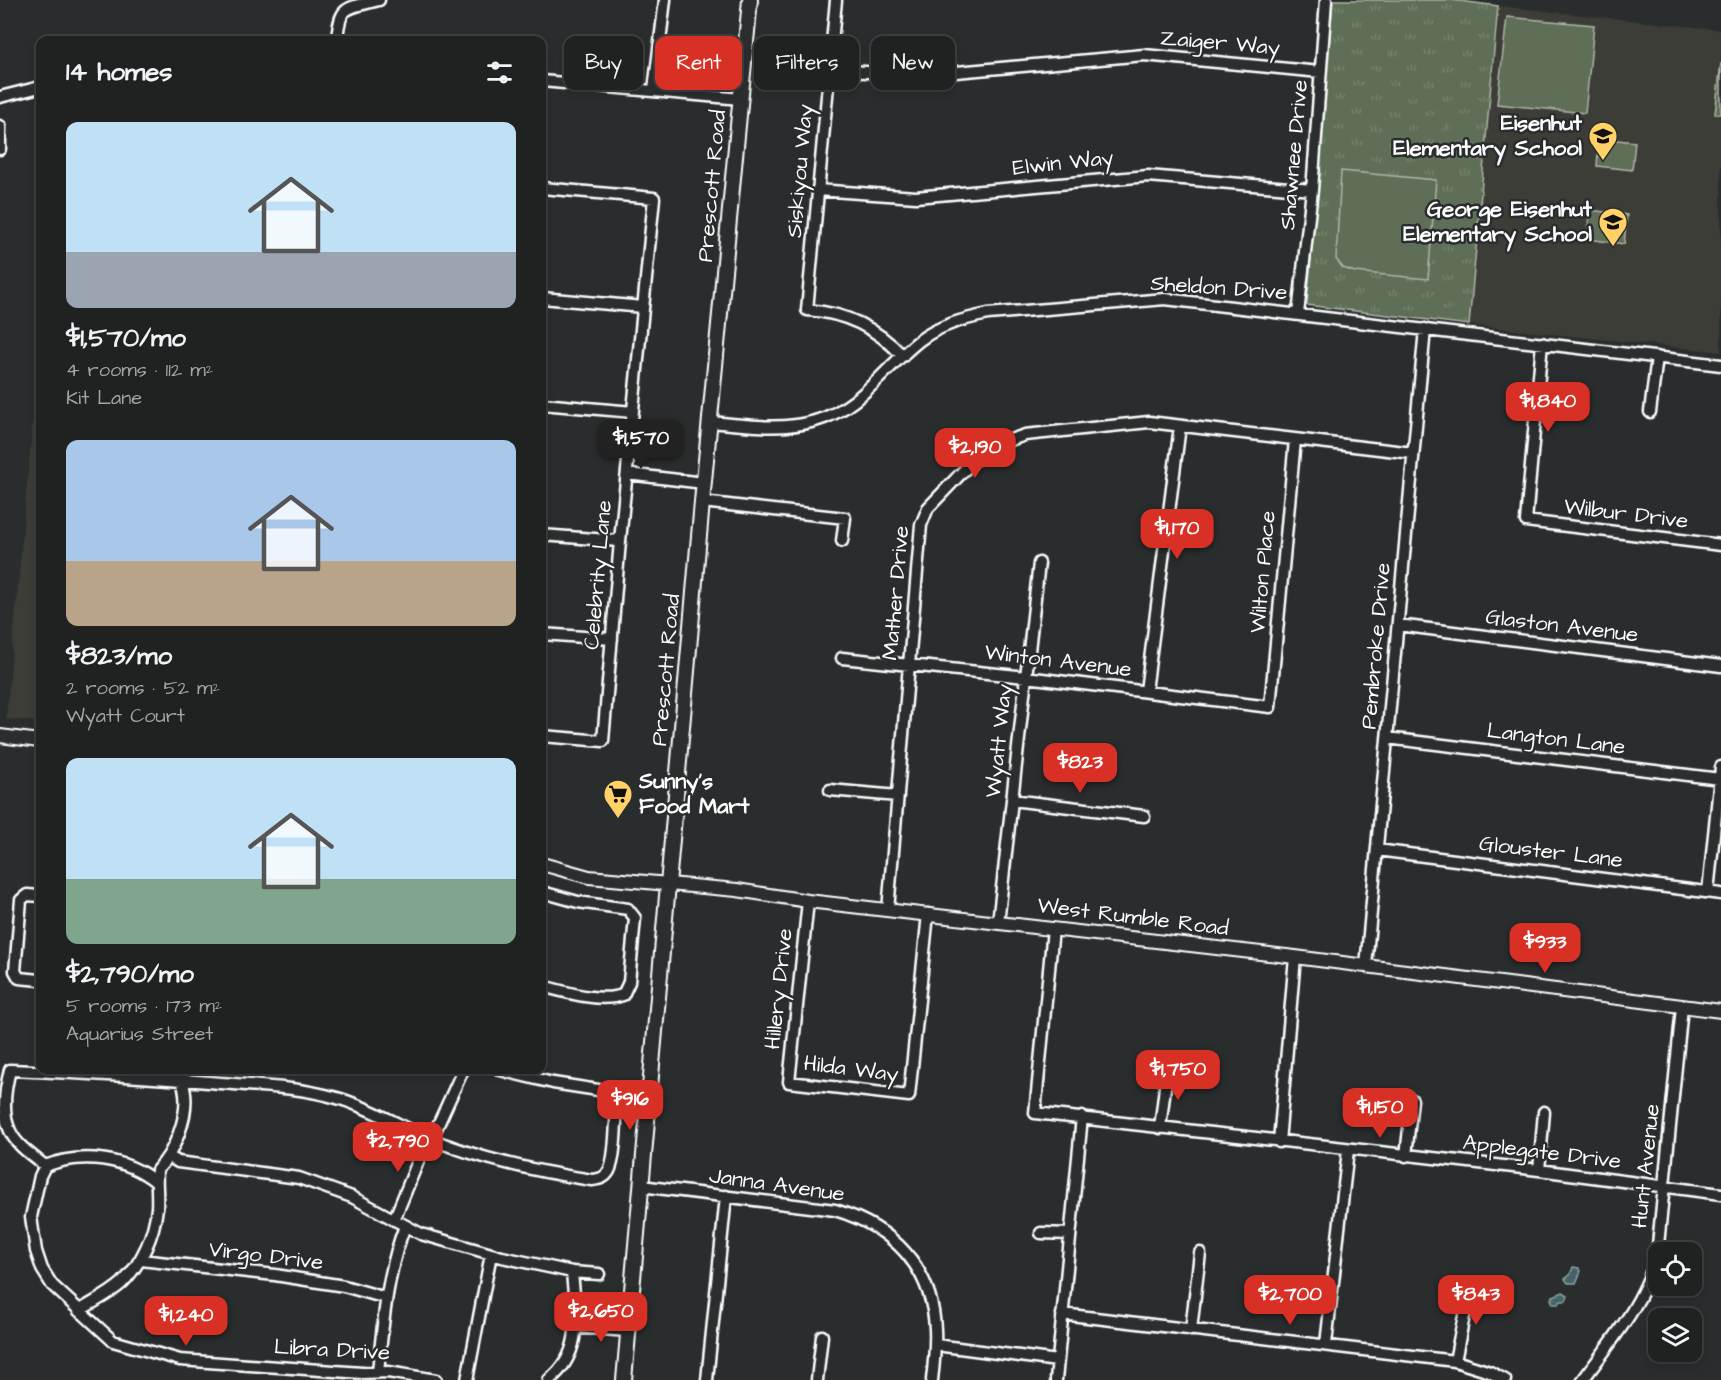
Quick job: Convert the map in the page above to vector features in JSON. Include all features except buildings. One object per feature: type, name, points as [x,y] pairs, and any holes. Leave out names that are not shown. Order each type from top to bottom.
[{"type":"main road","name":"Prescott Road","points":[[624,1380],[702,502],[750,0]]},
{"type":"street","points":[[337,36],[342,12],[379,0]]},
{"type":"street","points":[[654,90],[665,0]]},
{"type":"street","name":"Siskiyou Way","points":[[832,36],[836,0]]},
{"type":"street","name":"Shawnee Drive","points":[[1298,314],[1312,190],[1326,0]]},
{"type":"street","name":"Zaiger Way","points":[[859,72],[923,75],[1144,55],[1320,72]]},
{"type":"street","points":[[546,81],[741,99]]},
{"type":"street","points":[[0,97],[36,88]]},
{"type":"street","name":"Siskiyou Way","points":[[827,90],[807,310],[839,314],[859,322],[889,342],[903,356]]},
{"type":"street","points":[[0,126],[0,149]]},
{"type":"street","name":"Elwin Way","points":[[817,190],[916,197],[1148,176],[1312,190]]},
{"type":"street","name":"Celebrity Lane","points":[[546,188],[654,198],[603,741],[546,736]]},
{"type":"street","points":[[546,298],[643,307]]},
{"type":"street","name":"Sheldon Drive","points":[[710,422],[780,427],[816,421],[848,406],[864,394],[921,339],[966,318],[988,314],[1165,299],[1721,365]]},
{"type":"street","name":"Pembroke Drive","points":[[1366,966],[1425,329]]},
{"type":"street","name":"Wilbur Drive","points":[[1542,343],[1526,521],[1721,545]]},
{"type":"street","points":[[1650,412],[1657,357]]},
{"type":"street","points":[[546,404],[633,412]]},
{"type":"street","name":"Mather Drive","points":[[888,910],[921,525],[924,514],[976,458],[993,446],[1025,435],[1149,422],[1413,453]]},
{"type":"street","points":[[1146,691],[1180,426]]},
{"type":"street","name":"Wilton Place","points":[[1270,707],[1295,440]]},
{"type":"street","points":[[627,474],[704,483]]},
{"type":"street","points":[[702,502],[845,518],[842,541]]},
{"type":"street","points":[[546,535],[620,541]]},
{"type":"street","name":"Wyatt Way","points":[[998,923],[1038,563]]},
{"type":"street","name":"Glaston Avenue","points":[[1398,625],[1721,666]]},
{"type":"street","points":[[546,634],[612,639]]},
{"type":"street","name":"Winton Avenue","points":[[842,658],[1026,677],[1270,707]]},
{"type":"street","points":[[0,736],[36,740]]},
{"type":"street","name":"Langton Lane","points":[[1387,738],[1720,779]]},
{"type":"street","points":[[1708,892],[1721,767]]},
{"type":"street","points":[[830,790],[898,796]]},
{"type":"street","points":[[1012,800],[1144,816]]},
{"type":"street","name":"Glouster Lane","points":[[1377,850],[1721,894]]},
{"type":"street","name":"West Rumble Road","points":[[546,865],[589,877],[737,890],[808,901],[1295,957],[1721,1011]]},
{"type":"street","points":[[546,893],[578,902],[622,908],[634,914],[635,918],[629,982],[623,995],[603,997],[546,987]]},
{"type":"street","points":[[36,896],[27,895],[21,900],[16,975],[19,978],[36,980]]},
{"type":"street","name":"Hillery Drive","points":[[789,1082],[808,901]]},
{"type":"street","name":"Hilda Way","points":[[789,1082],[909,1096],[927,914]]},
{"type":"street","name":"Applegate Drive","points":[[1053,929],[1035,1113],[1539,1170],[1721,1194]]},
{"type":"street","points":[[1279,1142],[1295,957]]},
{"type":"street","name":"Hunt Avenue","points":[[1583,1380],[1644,1292],[1657,1255],[1682,1006]]},
{"type":"street","points":[[36,1071],[10,1070],[5,1102],[8,1125],[18,1144],[45,1166],[71,1158],[117,1162],[140,1171],[156,1182]]},
{"type":"street","points":[[1160,1128],[1167,1071]]},
{"type":"street","points":[[79,1311],[122,1283],[141,1260],[155,1220],[158,1193],[157,1170],[168,1156],[185,1106],[182,1074],[335,1097],[380,1113],[430,1138],[508,1165],[559,1175],[600,1179],[605,1176],[612,1165],[617,1099],[615,1094],[516,1074]]},
{"type":"street","points":[[394,1220],[461,1074]]},
{"type":"street","points":[[1406,1156],[1412,1100]]},
{"type":"street","points":[[1539,1170],[1544,1112]]},
{"type":"street","points":[[1056,1380],[1082,1117]]},
{"type":"street","points":[[1326,1344],[1348,1150]]},
{"type":"street","points":[[168,1156],[178,1162],[276,1175],[322,1185],[352,1197],[421,1233],[491,1254],[572,1272],[599,1274]]},
{"type":"street","name":"Libra Drive","points":[[45,1166],[40,1176],[31,1217],[36,1251],[42,1269],[52,1286],[113,1341],[180,1360],[362,1373],[399,1373],[436,1380]]},
{"type":"street","name":"Janna Avenue","points":[[641,1186],[835,1210],[853,1215],[882,1231],[898,1244],[920,1272],[932,1306],[936,1345],[932,1380]]},
{"type":"street","points":[[707,1380],[726,1196]]},
{"type":"street","points":[[378,1372],[386,1298],[398,1243],[405,1226]]},
{"type":"street","points":[[1041,1233],[1070,1234]]},
{"type":"street","points":[[467,1380],[491,1254]]},
{"type":"street","points":[[1191,1329],[1200,1254]]},
{"type":"street","name":"Virgo Drive","points":[[141,1260],[274,1275],[344,1286],[386,1298]]},
{"type":"street","points":[[549,1380],[560,1370],[572,1350],[576,1327],[572,1272]]},
{"type":"street","points":[[1455,1361],[1470,1286]]},
{"type":"street","points":[[1062,1314],[1455,1361],[1490,1372],[1506,1380]]},
{"type":"street","points":[[576,1327],[628,1331]]},
{"type":"street","points":[[817,1380],[822,1336]]},
{"type":"street","points":[[936,1345],[1057,1361]]},
{"type":"shaded area","name":"Eisenhut Elementary School","points":[[1498,6],[1721,30],[1721,352],[1469,325]]},
{"type":"shaded area","points":[[36,385],[36,722],[6,719]]},
{"type":"green space","points":[[1333,0],[1451,0],[1498,6],[1469,325],[1307,305]]},
{"type":"green space","points":[[1507,17],[1594,25],[1585,113],[1497,104]]},
{"type":"green space","points":[[1721,63],[1721,114],[1715,114]]},
{"type":"green space","points":[[1599,138],[1635,142],[1632,170],[1597,166]]},
{"type":"green space","points":[[1341,171],[1436,180],[1428,279],[1355,272],[1343,268],[1336,259]]},
{"type":"green space","points":[[1590,210],[1627,215],[1624,244],[1587,239]]},
{"type":"water","points":[[1573,1267],[1581,1271],[1576,1283],[1568,1283],[1565,1279],[1570,1275]]},
{"type":"water","points":[[1563,1292],[1568,1295],[1566,1301],[1553,1304],[1551,1299],[1553,1296]]},
{"type":"place","name":"Eisenhut Elementary School","points":[[1603,162]]},
{"type":"place","name":"George Eisenhut Elementary School","points":[[1613,248]]},
{"type":"place","name":"Sunny's Food Mart","points":[[618,820]]}]
